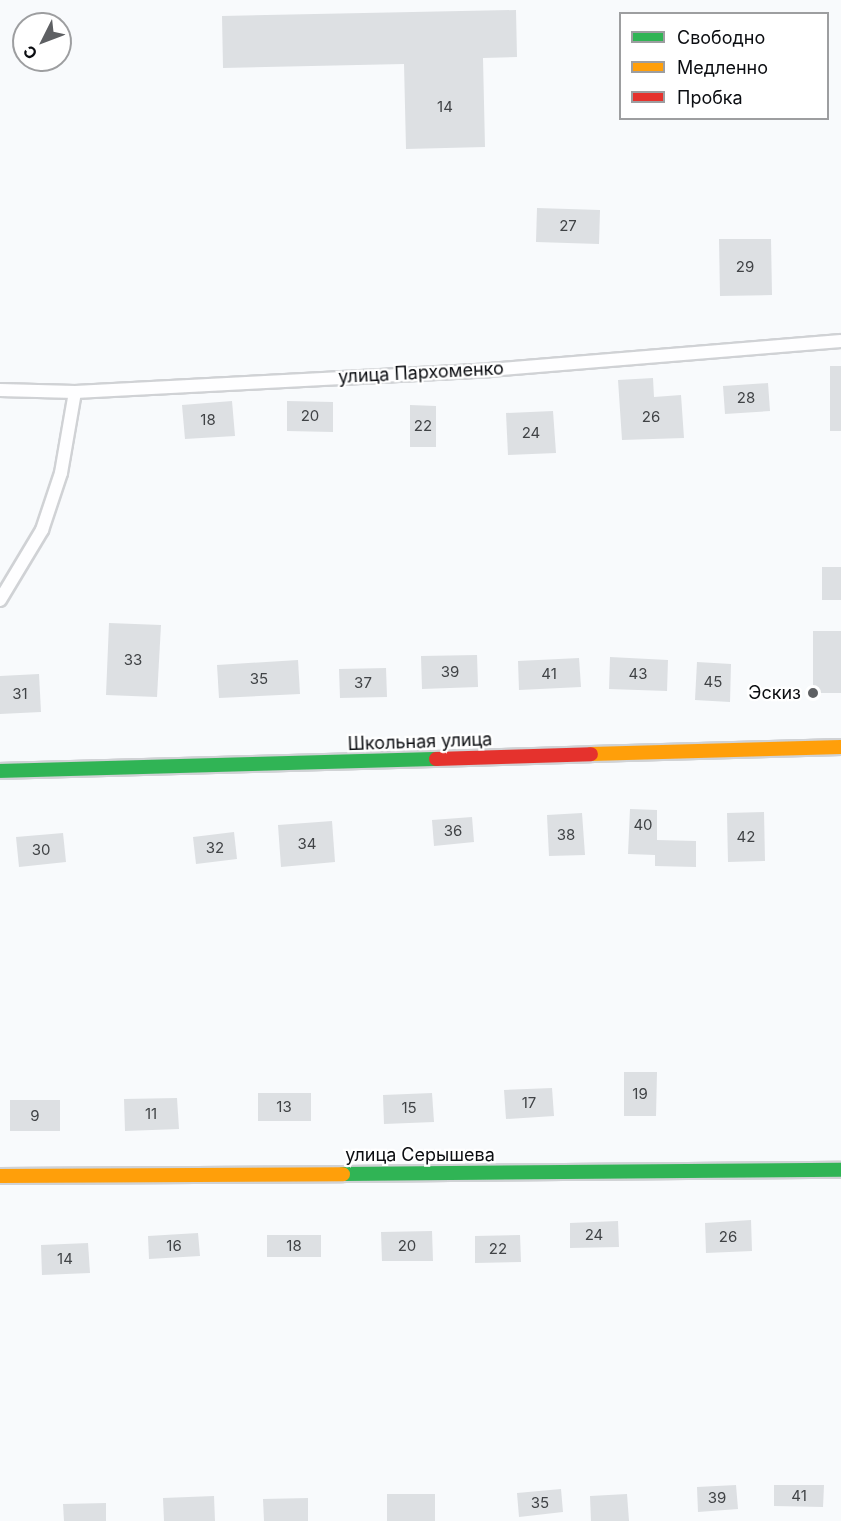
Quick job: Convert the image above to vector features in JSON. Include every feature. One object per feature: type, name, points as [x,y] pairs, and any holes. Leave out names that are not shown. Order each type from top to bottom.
[{"type":"main road","name":"Школьная улица","points":[[0,771],[841,747]]},
{"type":"main road","name":"улица Серышева","points":[[0,1176],[841,1170]]},
{"type":"lane","name":"улица Пархоменко","points":[[0,390],[75,392],[489,370],[841,341]]},
{"type":"lane","points":[[0,600],[42,530],[61,473],[75,392]]},
{"type":"building","points":[[516,10],[517,57],[483,58],[485,147],[406,149],[404,64],[223,68],[222,16]]},
{"type":"building","points":[[537,208],[600,210],[599,244],[536,242]]},
{"type":"building","points":[[719,239],[771,239],[772,295],[720,296]]},
{"type":"building","points":[[830,366],[841,366],[841,431],[830,431]]},
{"type":"building","points":[[653,378],[654,397],[681,395],[684,438],[622,440],[618,380]]},
{"type":"building","points":[[768,383],[770,411],[725,414],[723,386]]},
{"type":"building","points":[[232,401],[235,436],[185,439],[182,405]]},
{"type":"building","points":[[287,401],[333,402],[333,432],[287,431]]},
{"type":"building","points":[[410,405],[436,406],[436,447],[410,447]]},
{"type":"building","points":[[553,411],[556,453],[508,455],[506,413]]},
{"type":"building","points":[[822,567],[841,567],[841,600],[822,600]]},
{"type":"building","points":[[109,623],[161,625],[157,697],[106,695]]},
{"type":"building","points":[[813,631],[841,631],[841,693],[813,693]]},
{"type":"building","points":[[477,655],[478,687],[422,689],[421,656]]},
{"type":"building","points":[[610,657],[668,660],[667,691],[609,689]]},
{"type":"building","points":[[579,658],[581,687],[519,690],[518,661]]},
{"type":"building","points":[[298,660],[300,694],[219,698],[217,665]]},
{"type":"building","points":[[697,662],[731,664],[730,702],[695,700]]},
{"type":"building","points":[[386,668],[387,697],[340,698],[339,669]]},
{"type":"building","points":[[39,674],[41,712],[0,714],[0,676]]},
{"type":"building","points":[[630,809],[657,810],[657,840],[696,841],[696,867],[655,866],[655,855],[628,854]]},
{"type":"building","points":[[764,812],[765,861],[728,862],[727,813]]},
{"type":"building","points":[[582,813],[585,855],[549,856],[547,815]]},
{"type":"building","points":[[472,817],[474,842],[434,846],[432,820]]},
{"type":"building","points":[[332,821],[335,862],[281,867],[278,825]]},
{"type":"building","points":[[234,832],[237,859],[196,864],[193,837]]},
{"type":"building","points":[[63,833],[66,862],[19,867],[16,837]]},
{"type":"building","points":[[624,1072],[657,1072],[656,1116],[624,1116]]},
{"type":"building","points":[[552,1088],[554,1116],[506,1119],[504,1090]]},
{"type":"building","points":[[258,1093],[311,1093],[311,1121],[258,1121]]},
{"type":"building","points":[[432,1093],[434,1122],[384,1124],[383,1095]]},
{"type":"building","points":[[177,1098],[179,1129],[125,1131],[124,1099]]},
{"type":"building","points":[[10,1100],[60,1100],[60,1131],[10,1131]]},
{"type":"building","points":[[751,1220],[752,1251],[706,1253],[705,1223]]},
{"type":"building","points":[[618,1221],[619,1247],[570,1248],[570,1223]]},
{"type":"building","points":[[432,1231],[433,1261],[382,1261],[381,1232]]},
{"type":"building","points":[[198,1233],[200,1256],[149,1259],[148,1236]]},
{"type":"building","points":[[267,1235],[321,1235],[321,1257],[267,1257]]},
{"type":"building","points":[[520,1235],[521,1262],[475,1263],[475,1236]]},
{"type":"building","points":[[88,1243],[90,1273],[42,1275],[41,1245]]},
{"type":"building","points":[[736,1485],[738,1509],[698,1512],[697,1487]]},
{"type":"building","points":[[774,1485],[824,1485],[823,1507],[774,1506]]},
{"type":"building","points":[[561,1489],[563,1512],[519,1517],[517,1493]]},
{"type":"building","points":[[387,1494],[435,1494],[435,1521],[387,1521]]},
{"type":"building","points":[[627,1494],[629,1521],[591,1521],[590,1496]]},
{"type":"building","points":[[214,1496],[215,1521],[164,1521],[163,1498]]},
{"type":"building","points":[[308,1498],[308,1521],[264,1521],[263,1499]]},
{"type":"building","points":[[106,1503],[106,1521],[64,1521],[63,1504]]},
{"type":"traffic: fast","points":[[0,771],[436,759]]},
{"type":"traffic: fast","points":[[343,1174],[841,1170]]},
{"type":"traffic: slow","points":[[591,754],[841,747]]},
{"type":"traffic: slow","points":[[0,1176],[343,1174]]},
{"type":"traffic: jam","points":[[436,759],[591,754]]},
{"type":"place","name":"Эскиз","points":[[813,693]]}]
